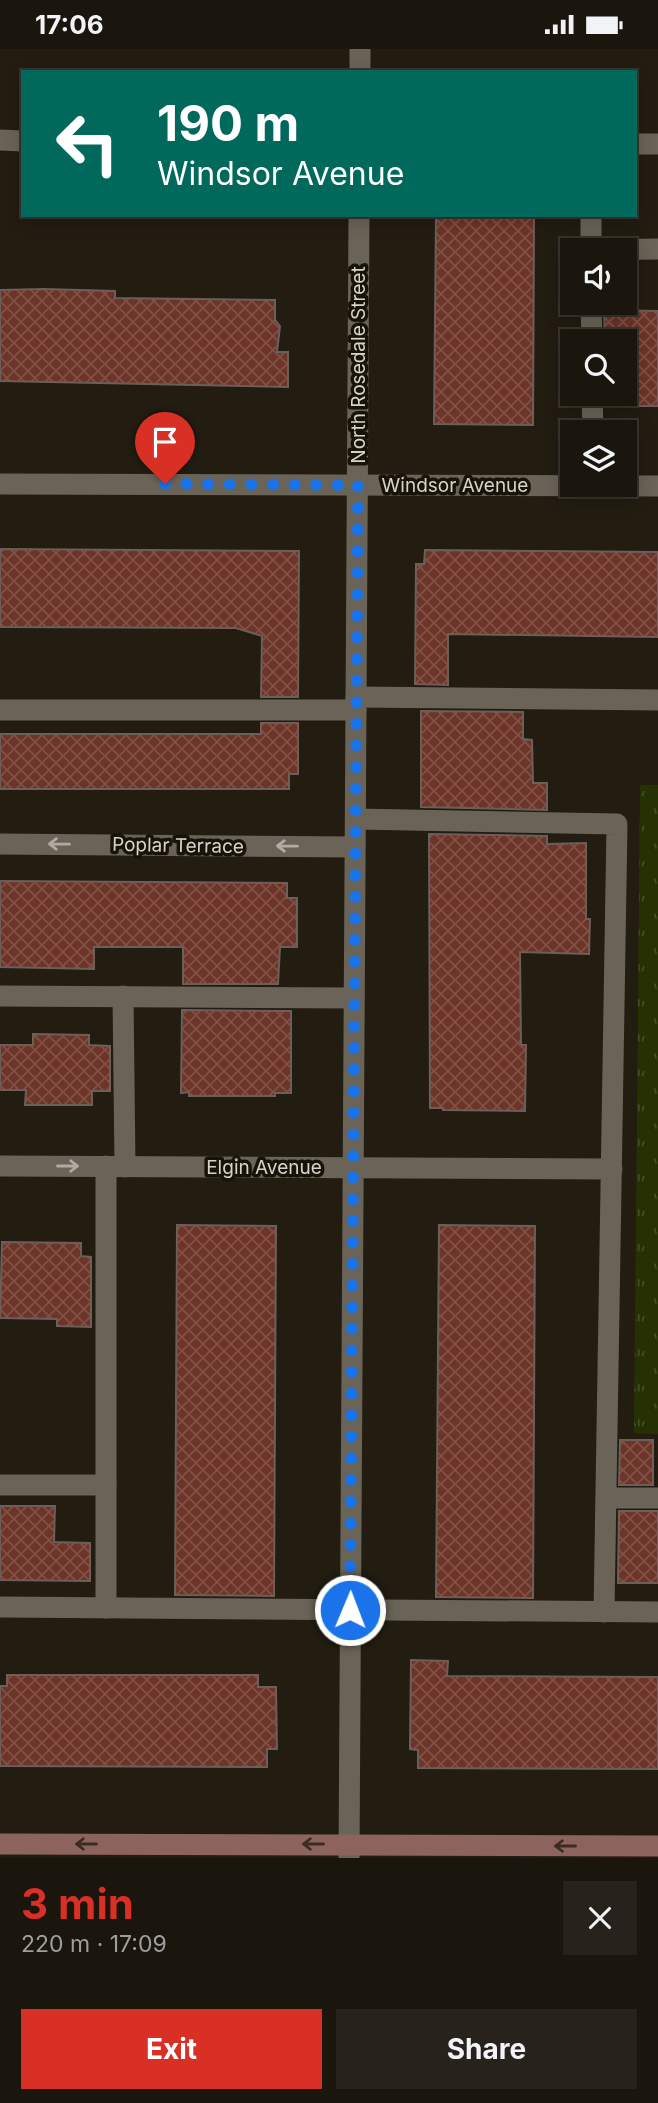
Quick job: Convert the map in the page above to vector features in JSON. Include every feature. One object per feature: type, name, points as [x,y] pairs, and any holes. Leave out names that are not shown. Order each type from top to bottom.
[{"type":"main road","points":[[0,1844],[349,1851],[658,1846]]},
{"type":"street","points":[[360,49],[360,70]]},
{"type":"street","points":[[0,141],[21,141]]},
{"type":"street","points":[[637,144],[658,144]]},
{"type":"street","name":"North Rosedale Street","points":[[349,1851],[359,217]]},
{"type":"street","points":[[591,217],[591,238]]},
{"type":"street","points":[[637,249],[658,249]]},
{"type":"street","name":"Windsor Avenue","points":[[0,484],[560,485]]},
{"type":"street","name":"Windsor Avenue","points":[[637,486],[658,486]]},
{"type":"street","points":[[0,710],[658,700]]},
{"type":"street","points":[[356,819],[617,824],[604,1612]]},
{"type":"street","name":"Poplar Terrace","points":[[0,844],[355,847]]},
{"type":"street","points":[[0,996],[354,997]]},
{"type":"street","points":[[106,1608],[106,1485],[122,996]]},
{"type":"street","name":"Elgin Avenue","points":[[0,1166],[612,1169]]},
{"type":"street","points":[[0,1485],[106,1485]]},
{"type":"street","points":[[606,1498],[658,1498]]},
{"type":"street","points":[[0,1608],[658,1612]]},
{"type":"green space","points":[[640,785],[658,785],[658,1434],[634,1433]]},
{"type":"building","points":[[436,217],[534,217],[533,425],[434,424]]},
{"type":"building","points":[[0,290],[115,291],[115,298],[275,300],[275,320],[280,326],[277,352],[288,352],[288,387],[0,381]]},
{"type":"building","points":[[637,311],[658,311],[658,406],[637,406],[637,329],[605,329],[604,315],[637,315]]},
{"type":"building","points":[[0,549],[299,551],[298,697],[261,697],[262,636],[236,628],[0,627]]},
{"type":"building","points":[[425,550],[658,552],[658,637],[448,634],[448,685],[415,684],[416,564],[424,564]]},
{"type":"building","points":[[421,711],[523,712],[523,739],[532,740],[533,783],[547,783],[547,810],[421,807]]},
{"type":"building","points":[[261,723],[298,723],[298,774],[289,774],[289,789],[0,789],[0,734],[261,734]]},
{"type":"building","points":[[429,834],[547,836],[547,844],[586,843],[589,954],[520,952],[521,1045],[526,1045],[525,1111],[430,1108]]},
{"type":"building","points":[[0,881],[287,883],[287,898],[297,898],[297,947],[280,947],[278,984],[183,984],[183,947],[94,947],[94,969],[0,967]]},
{"type":"building","points":[[182,1010],[291,1011],[291,1093],[275,1093],[275,1096],[189,1096],[189,1092],[181,1093]]},
{"type":"building","points":[[33,1034],[89,1035],[89,1045],[110,1046],[110,1091],[92,1091],[92,1105],[25,1105],[26,1090],[0,1090],[0,1045],[33,1045]]},
{"type":"building","points":[[177,1225],[276,1226],[274,1596],[175,1595]]},
{"type":"building","points":[[439,1225],[535,1226],[533,1598],[436,1597]]},
{"type":"building","points":[[2,1242],[81,1243],[81,1256],[91,1257],[91,1327],[57,1326],[57,1319],[0,1318]]},
{"type":"building","points":[[620,1440],[653,1440],[653,1485],[619,1485]]},
{"type":"building","points":[[0,1506],[55,1506],[54,1542],[90,1543],[90,1581],[0,1580]]},
{"type":"building","points":[[619,1511],[658,1511],[658,1583],[618,1583]]},
{"type":"building","points":[[411,1660],[448,1661],[447,1676],[658,1677],[658,1769],[418,1768],[418,1750],[410,1749]]},
{"type":"building","points":[[7,1675],[258,1675],[258,1687],[276,1687],[277,1749],[267,1749],[267,1767],[0,1766],[0,1686],[7,1686]]},
{"type":"route","points":[[165,484],[358,485],[350,1610]]}]
